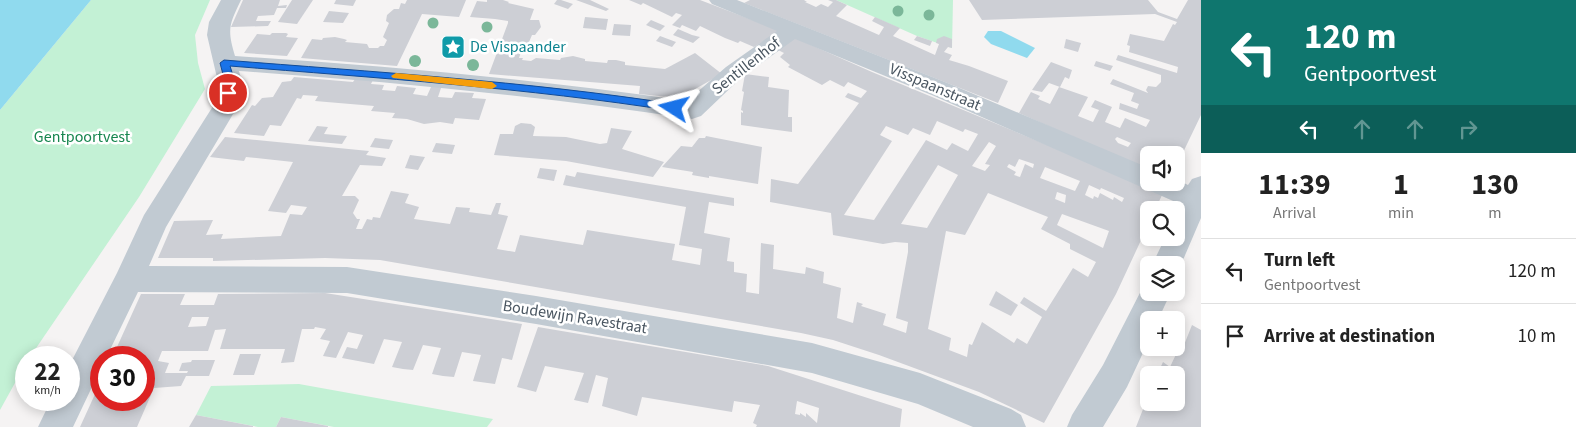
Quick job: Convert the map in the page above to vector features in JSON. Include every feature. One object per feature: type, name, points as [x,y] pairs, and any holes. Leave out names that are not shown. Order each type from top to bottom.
[{"type":"street","points":[[80,378],[129,279],[154,223],[227,104],[230,82],[218,35],[220,22],[231,0]]},
{"type":"street","name":"Visspaanstraat","points":[[719,0],[942,90],[1140,175]]},
{"type":"street","name":"Sentillenhof","points":[[224,63],[438,80],[619,99],[692,110],[734,72],[794,30]]},
{"type":"street","points":[[1170,191],[1196,208],[1172,256]]},
{"type":"street","name":"Boudewijn Ravestraat","points":[[129,279],[347,280],[594,319],[812,358],[920,389],[1009,427]]},
{"type":"street","points":[[1084,427],[1115,376],[1152,301]]},
{"type":"street","points":[[55,427],[63,411]]},
{"type":"green space","name":"Gentpoortvest","points":[[91,0],[210,0],[195,35],[198,63],[205,89],[139,197],[37,346],[15,346],[15,383],[0,410],[0,110]]},
{"type":"green space","points":[[836,0],[953,0],[952,48],[917,36]]},
{"type":"green space","points":[[299,384],[493,419],[487,427],[334,427],[281,417],[276,427],[258,427],[196,415],[211,386]]},
{"type":"water","points":[[0,0],[91,0],[0,110]]},
{"type":"water","points":[[988,31],[1001,31],[1035,48],[1027,58],[991,44],[984,37]]},
{"type":"building","points":[[243,0],[280,0],[278,6],[287,5],[286,8],[277,8],[274,15],[258,16],[256,21],[271,21],[268,26],[231,27]]},
{"type":"building","points":[[292,0],[313,0],[297,24],[278,22]]},
{"type":"building","points":[[336,0],[356,0],[353,6],[334,4]]},
{"type":"building","points":[[407,0],[466,0],[459,17],[422,14],[397,66],[301,58],[312,39],[322,40],[323,38],[335,37],[347,40],[345,42],[367,44],[369,48],[384,46],[387,40],[383,37],[389,23],[386,21],[387,15],[394,9],[399,9],[401,3],[405,4]]},
{"type":"building","points":[[487,0],[503,0],[534,9],[530,20],[539,20],[541,27],[535,35],[532,35],[526,49],[521,52],[519,58],[523,58],[522,60],[531,61],[536,58],[560,60],[561,58],[573,56],[585,59],[585,61],[607,63],[608,60],[616,60],[625,62],[625,65],[665,69],[695,53],[722,74],[679,98],[639,94],[640,86],[489,74],[508,21],[470,17],[477,1],[487,2]]},
{"type":"building","points":[[557,0],[573,4],[568,9],[554,4]]},
{"type":"building","points":[[576,0],[590,0],[609,9],[606,11]]},
{"type":"building","points":[[629,0],[700,0],[781,31],[754,47],[740,41],[738,43],[725,38],[700,26],[696,31],[682,25],[680,28],[672,25],[682,15],[676,13],[672,17],[643,3],[641,5]]},
{"type":"building","points":[[750,0],[804,0],[816,7],[821,4],[828,7],[833,2],[828,0],[836,0],[847,5],[836,16],[879,35],[884,27],[872,21],[875,17],[900,28],[893,36],[935,55],[939,44],[936,43],[937,39],[944,36],[952,39],[952,48],[948,47],[944,52],[952,55],[949,60],[1008,81],[998,103],[744,3]]},
{"type":"building","points":[[969,0],[1148,0],[1158,12],[1177,19],[1188,0],[1201,0],[1201,115],[1185,148],[1185,146],[1140,146],[1140,167],[1019,113],[1031,92],[1040,96],[1038,99],[1050,104],[1059,87],[1088,97],[1078,116],[1093,122],[1099,110],[1091,107],[1095,100],[1112,107],[1105,122],[1120,128],[1125,118],[1146,127],[1150,120],[1119,109],[1120,103],[1137,109],[1139,104],[1131,101],[1134,93],[1110,84],[1113,79],[1148,93],[1146,90],[1148,86],[1156,87],[1161,82],[1161,75],[1116,60],[1118,55],[1177,73],[1178,67],[1129,52],[1130,46],[1127,45],[1130,34],[1164,41],[1173,24],[1175,25],[1177,22],[1155,14],[982,20]],"holes":[[[1117,137],[1131,143],[1128,147],[1118,143],[1115,139]]]},
{"type":"building","points":[[329,11],[349,13],[343,23],[323,22]]},
{"type":"building","points":[[585,17],[608,19],[606,30],[583,28]]},
{"type":"building","points":[[651,20],[665,26],[660,31],[646,25]]},
{"type":"building","points":[[614,24],[631,25],[630,36],[612,35]]},
{"type":"building","points":[[678,29],[700,37],[693,43],[673,35]]},
{"type":"building","points":[[272,33],[286,33],[288,34],[286,37],[298,38],[287,56],[244,53],[257,34],[270,35]]},
{"type":"building","points":[[660,36],[676,42],[672,47],[656,41]]},
{"type":"building","points":[[917,36],[932,41],[930,46],[914,40]]},
{"type":"building","points":[[793,37],[872,72],[1140,183],[1140,191],[1158,191],[1163,193],[1159,201],[1140,201],[1140,242],[1116,294],[1044,423],[979,392],[879,355],[833,340],[801,333],[380,260],[325,258],[213,261],[213,258],[158,258],[174,221],[213,220],[206,235],[223,234],[221,239],[281,236],[290,214],[302,215],[307,207],[291,205],[286,213],[268,211],[293,162],[246,157],[244,161],[210,157],[225,137],[369,151],[366,155],[386,158],[382,166],[360,165],[342,196],[355,196],[359,200],[353,213],[357,219],[360,219],[356,229],[362,229],[367,219],[372,220],[373,217],[380,218],[391,191],[409,194],[405,203],[419,207],[414,219],[450,224],[456,207],[470,208],[469,212],[491,215],[496,203],[501,203],[498,214],[508,216],[497,249],[515,252],[520,235],[583,245],[587,230],[675,244],[672,260],[700,265],[702,249],[679,245],[686,207],[563,185],[566,175],[575,177],[577,172],[734,198],[734,206],[709,202],[704,233],[730,238],[727,261],[734,262],[734,272],[747,274],[746,292],[759,294],[761,243],[774,245],[773,269],[805,274],[806,267],[824,272],[823,283],[841,288],[837,318],[853,323],[857,302],[863,304],[861,306],[886,314],[883,325],[906,333],[908,322],[896,318],[908,243],[895,242],[883,244],[833,235],[831,213],[770,202],[771,179],[798,184],[859,103],[845,97],[848,93],[861,98],[867,91],[848,82],[844,87],[830,80],[822,85],[788,67],[790,65],[780,57],[784,53],[776,49]],"holes":[[[937,121],[963,132],[965,129],[978,134],[968,151],[952,143],[947,150],[926,140],[874,220],[844,215],[892,141],[880,135],[886,126],[908,135],[913,128],[930,135]],[[989,142],[996,146],[985,164],[990,165],[985,171],[972,166]],[[1019,159],[1034,164],[1033,168],[1025,164],[1020,177],[1014,175],[1016,172],[1007,167],[1009,164],[1015,167]],[[938,165],[958,175],[927,228],[901,224]],[[1045,167],[1080,181],[1075,191],[1040,178]],[[1089,185],[1124,198],[1122,202],[1114,197],[1113,200],[1100,193],[1098,198],[1094,196],[1093,199],[1085,195]],[[1057,192],[1066,195],[1065,203],[1055,199]],[[988,193],[1048,217],[1041,229],[1070,244],[1070,249],[1096,262],[1088,277],[1073,268],[1046,311],[1024,297],[1020,303],[1042,317],[1027,344],[1017,338],[1014,343],[982,322],[972,345],[969,344],[967,357],[949,350],[951,338],[928,329],[946,231],[965,235]],[[1062,214],[1109,231],[1103,248],[1057,225]]]},
{"type":"building","points":[[1066,39],[1081,43],[1078,52],[1064,48]]},
{"type":"building","points":[[1096,61],[1113,66],[1110,71],[1094,66]]},
{"type":"building","points":[[1051,62],[1072,70],[1069,79],[1065,77],[1060,87],[1049,83],[1042,92],[1032,90]]},
{"type":"building","points":[[745,74],[769,77],[768,87],[789,90],[788,117],[792,117],[792,132],[741,125],[744,92],[742,91]]},
{"type":"building","points":[[294,77],[353,82],[355,79],[373,80],[371,84],[384,85],[382,90],[395,91],[397,86],[416,88],[413,94],[427,96],[431,87],[439,87],[441,88],[438,97],[452,98],[455,92],[474,93],[472,98],[486,99],[479,120],[455,118],[453,124],[440,122],[424,124],[407,119],[392,118],[395,113],[371,111],[374,106],[315,101],[318,96],[303,95],[301,99],[297,98],[281,126],[270,125],[264,136],[234,133],[252,105],[255,106],[262,98],[273,97],[282,82],[291,81]]},
{"type":"building","points":[[521,123],[531,124],[535,127],[533,136],[566,137],[600,144],[607,143],[611,128],[632,131],[622,149],[664,162],[653,177],[566,161],[494,155],[500,134],[513,134],[515,126]]},
{"type":"building","points":[[317,126],[328,127],[324,134],[347,136],[342,144],[308,141]]},
{"type":"building","points":[[706,136],[762,147],[758,184],[692,175],[693,172],[662,167],[681,146],[692,147],[699,138],[705,138]]},
{"type":"building","points":[[375,138],[393,140],[389,149],[370,147]]},
{"type":"building","points":[[436,143],[455,145],[452,154],[432,152]]},
{"type":"building","points":[[410,155],[425,157],[418,170],[405,168]]},
{"type":"building","points":[[540,168],[557,170],[554,181],[537,178]]},
{"type":"building","points":[[996,291],[1018,305],[1011,316],[989,305]]},
{"type":"building","points":[[325,293],[522,324],[512,360],[502,358],[495,384],[473,381],[481,355],[462,352],[454,377],[432,374],[441,348],[423,345],[413,370],[392,367],[402,342],[384,339],[374,364],[342,358],[347,347],[357,349],[363,335],[348,332],[336,358],[323,356],[330,341],[320,339],[326,329],[315,327],[314,329],[302,329],[294,362],[281,363],[285,349],[220,349],[226,329],[215,330],[208,351],[162,351],[158,361],[169,363],[165,373],[187,373],[188,371],[179,371],[182,363],[191,362],[192,360],[215,360],[209,376],[186,376],[181,386],[155,388],[155,346],[117,346],[141,294],[185,294],[180,305],[214,305],[218,294]],"holes":[[[192,317],[209,317],[206,326],[188,327]]]},
{"type":"building","points":[[1192,325],[1201,330],[1201,427],[1136,427],[1142,411],[1185,411],[1185,366],[1170,366],[1175,356],[1185,356],[1185,342]]},
{"type":"building","points":[[538,327],[768,366],[902,409],[900,427],[756,427],[757,425],[753,423],[760,405],[734,401],[732,412],[642,397],[637,416],[602,406],[608,378],[596,375],[588,403],[574,400],[584,373],[545,366],[536,392],[517,387]],"holes":[[[797,401],[819,408],[817,423],[806,413],[806,417],[800,413],[800,415],[795,414]]]},
{"type":"building","points":[[240,354],[261,354],[254,375],[233,375]]},
{"type":"building","points":[[90,405],[90,411],[144,411],[137,427],[80,427]]},
{"type":"building","points":[[196,415],[253,426],[253,427],[189,427]]},
{"type":"building","points":[[281,417],[328,426],[328,427],[276,427]]},
{"type":"slow traffic","points":[[396,76],[492,86]]},
{"type":"place","name":"De Vispaander","points":[[453,47]]},
{"type":"route","points":[[228,93],[230,82],[224,63],[438,80],[619,99],[674,108]]}]
